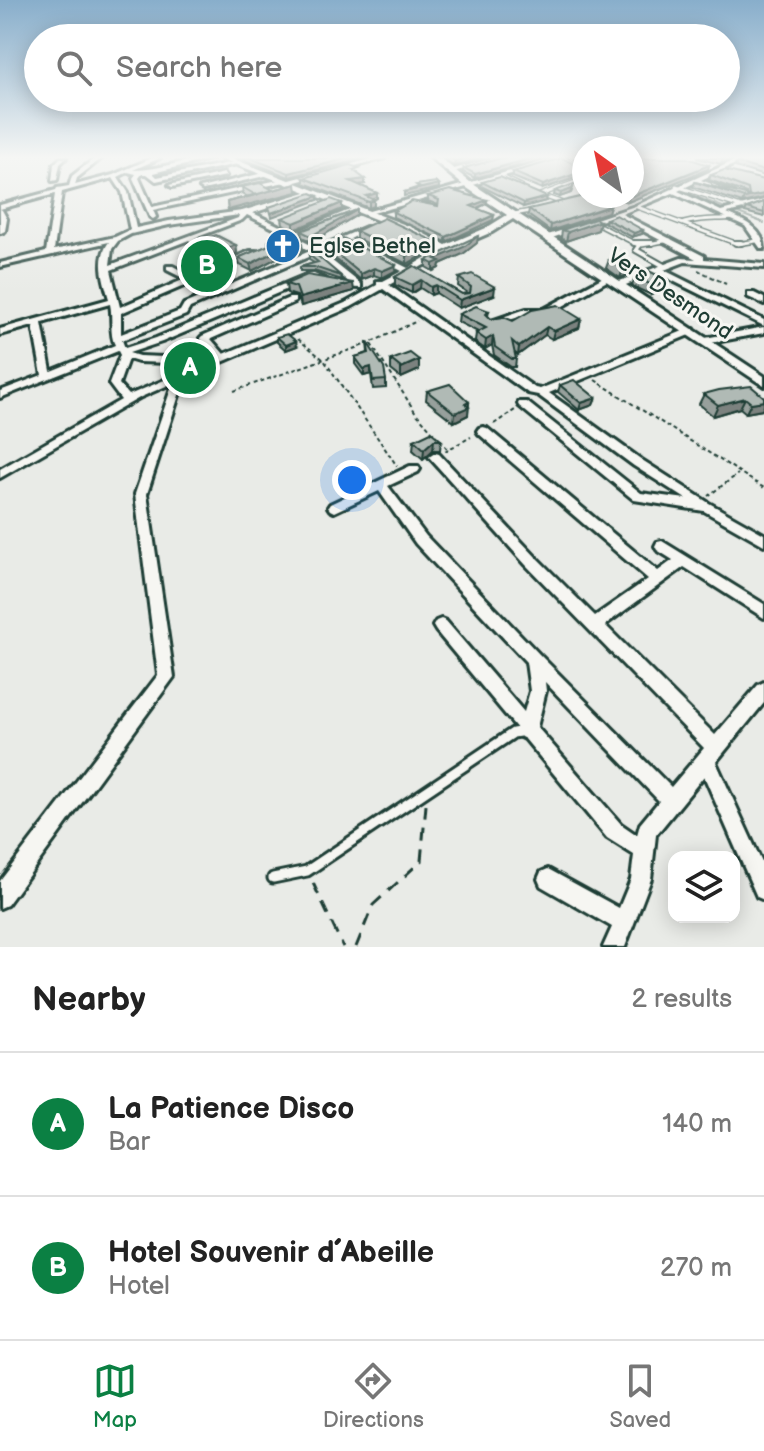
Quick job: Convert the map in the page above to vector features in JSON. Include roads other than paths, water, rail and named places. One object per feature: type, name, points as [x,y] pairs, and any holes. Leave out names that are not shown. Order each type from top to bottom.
[{"type":"main road","points":[[338,202],[385,220],[446,249],[489,230],[514,214]]},
{"type":"main road","name":"Vers Desmond","points":[[496,202],[764,382]]},
{"type":"street","points":[[1,231],[4,219],[0,209],[20,202]]},
{"type":"street","points":[[50,253],[57,202]]},
{"type":"street","points":[[128,202],[134,233]]},
{"type":"street","points":[[147,202],[154,221],[160,224]]},
{"type":"street","points":[[150,209],[184,202]]},
{"type":"street","points":[[0,265],[115,239],[160,224],[246,212],[279,202]]},
{"type":"street","points":[[320,205],[327,202]]},
{"type":"street","points":[[0,332],[114,306],[192,280],[291,236],[361,211],[405,202]]},
{"type":"street","points":[[415,202],[434,208]]},
{"type":"street","points":[[706,202],[730,213],[755,232],[764,247]]},
{"type":"street","points":[[730,213],[763,202]]},
{"type":"street","points":[[549,236],[634,208]]},
{"type":"street","points":[[246,212],[316,251],[362,289]]},
{"type":"street","points":[[108,268],[240,219],[246,212]]},
{"type":"street","points":[[616,214],[701,258]]},
{"type":"street","points":[[270,223],[282,218]]},
{"type":"street","points":[[121,348],[183,313],[187,306],[385,220]]},
{"type":"street","points":[[191,238],[221,267]]},
{"type":"street","points":[[115,239],[108,248],[108,268],[121,348],[114,384],[127,400]]},
{"type":"street","points":[[345,239],[426,274]]},
{"type":"street","points":[[0,395],[47,375],[218,315],[311,276],[333,285],[362,289],[446,249]]},
{"type":"street","points":[[620,284],[679,261],[701,258],[764,266]]},
{"type":"street","points":[[170,268],[192,280]]},
{"type":"street","points":[[662,268],[764,323]]},
{"type":"street","points":[[492,322],[526,312],[546,312],[610,277]]},
{"type":"street","points":[[380,283],[524,389],[541,392],[638,463],[764,540]]},
{"type":"street","points":[[0,898],[166,677],[141,494],[177,385],[216,359],[348,305],[362,289]]},
{"type":"street","points":[[751,295],[764,301]]},
{"type":"street","points":[[216,359],[205,338],[292,300]]},
{"type":"street","points":[[218,315],[229,325]]},
{"type":"street","points":[[37,322],[47,375]]},
{"type":"street","points":[[705,341],[764,330]]},
{"type":"street","points":[[541,392],[691,331]]},
{"type":"street","points":[[121,348],[138,359],[216,359]]},
{"type":"street","points":[[0,474],[127,400],[194,373]]},
{"type":"street","points":[[523,404],[638,497],[703,504]]},
{"type":"street","points":[[483,431],[659,580]]},
{"type":"street","points":[[442,453],[711,754],[764,890]]},
{"type":"street","points":[[334,507],[414,469]]},
{"type":"street","points":[[381,485],[421,540],[672,801]]},
{"type":"street","points":[[662,546],[764,612]]},
{"type":"street","points":[[595,624],[683,561]]},
{"type":"street","points":[[441,626],[614,831],[645,851]]},
{"type":"street","points":[[527,731],[538,691],[533,659]]},
{"type":"street","points":[[614,947],[641,879],[647,831],[764,690]]},
{"type":"street","points":[[548,879],[624,922]]},
{"type":"lane","points":[[514,214],[559,202]]},
{"type":"lane","points":[[724,202],[744,208]]},
{"type":"lane","points":[[640,208],[738,244],[760,240]]},
{"type":"lane","points":[[684,223],[708,216],[718,220],[730,213]]},
{"type":"lane","points":[[593,222],[639,246],[670,240]]},
{"type":"lane","points":[[639,246],[636,250],[662,268]]},
{"type":"lane","points":[[273,878],[307,871],[513,733],[527,731]]},
{"type":"waterway","points":[[710,202],[764,223]]},
{"type":"place","name":"Eglse Bethel","points":[[283,246]]},
{"type":"place","name":"Hotel Souvenir d´Abeille","points":[[207,266]]},
{"type":"place","name":"La Patience Disco","points":[[190,368]]}]
